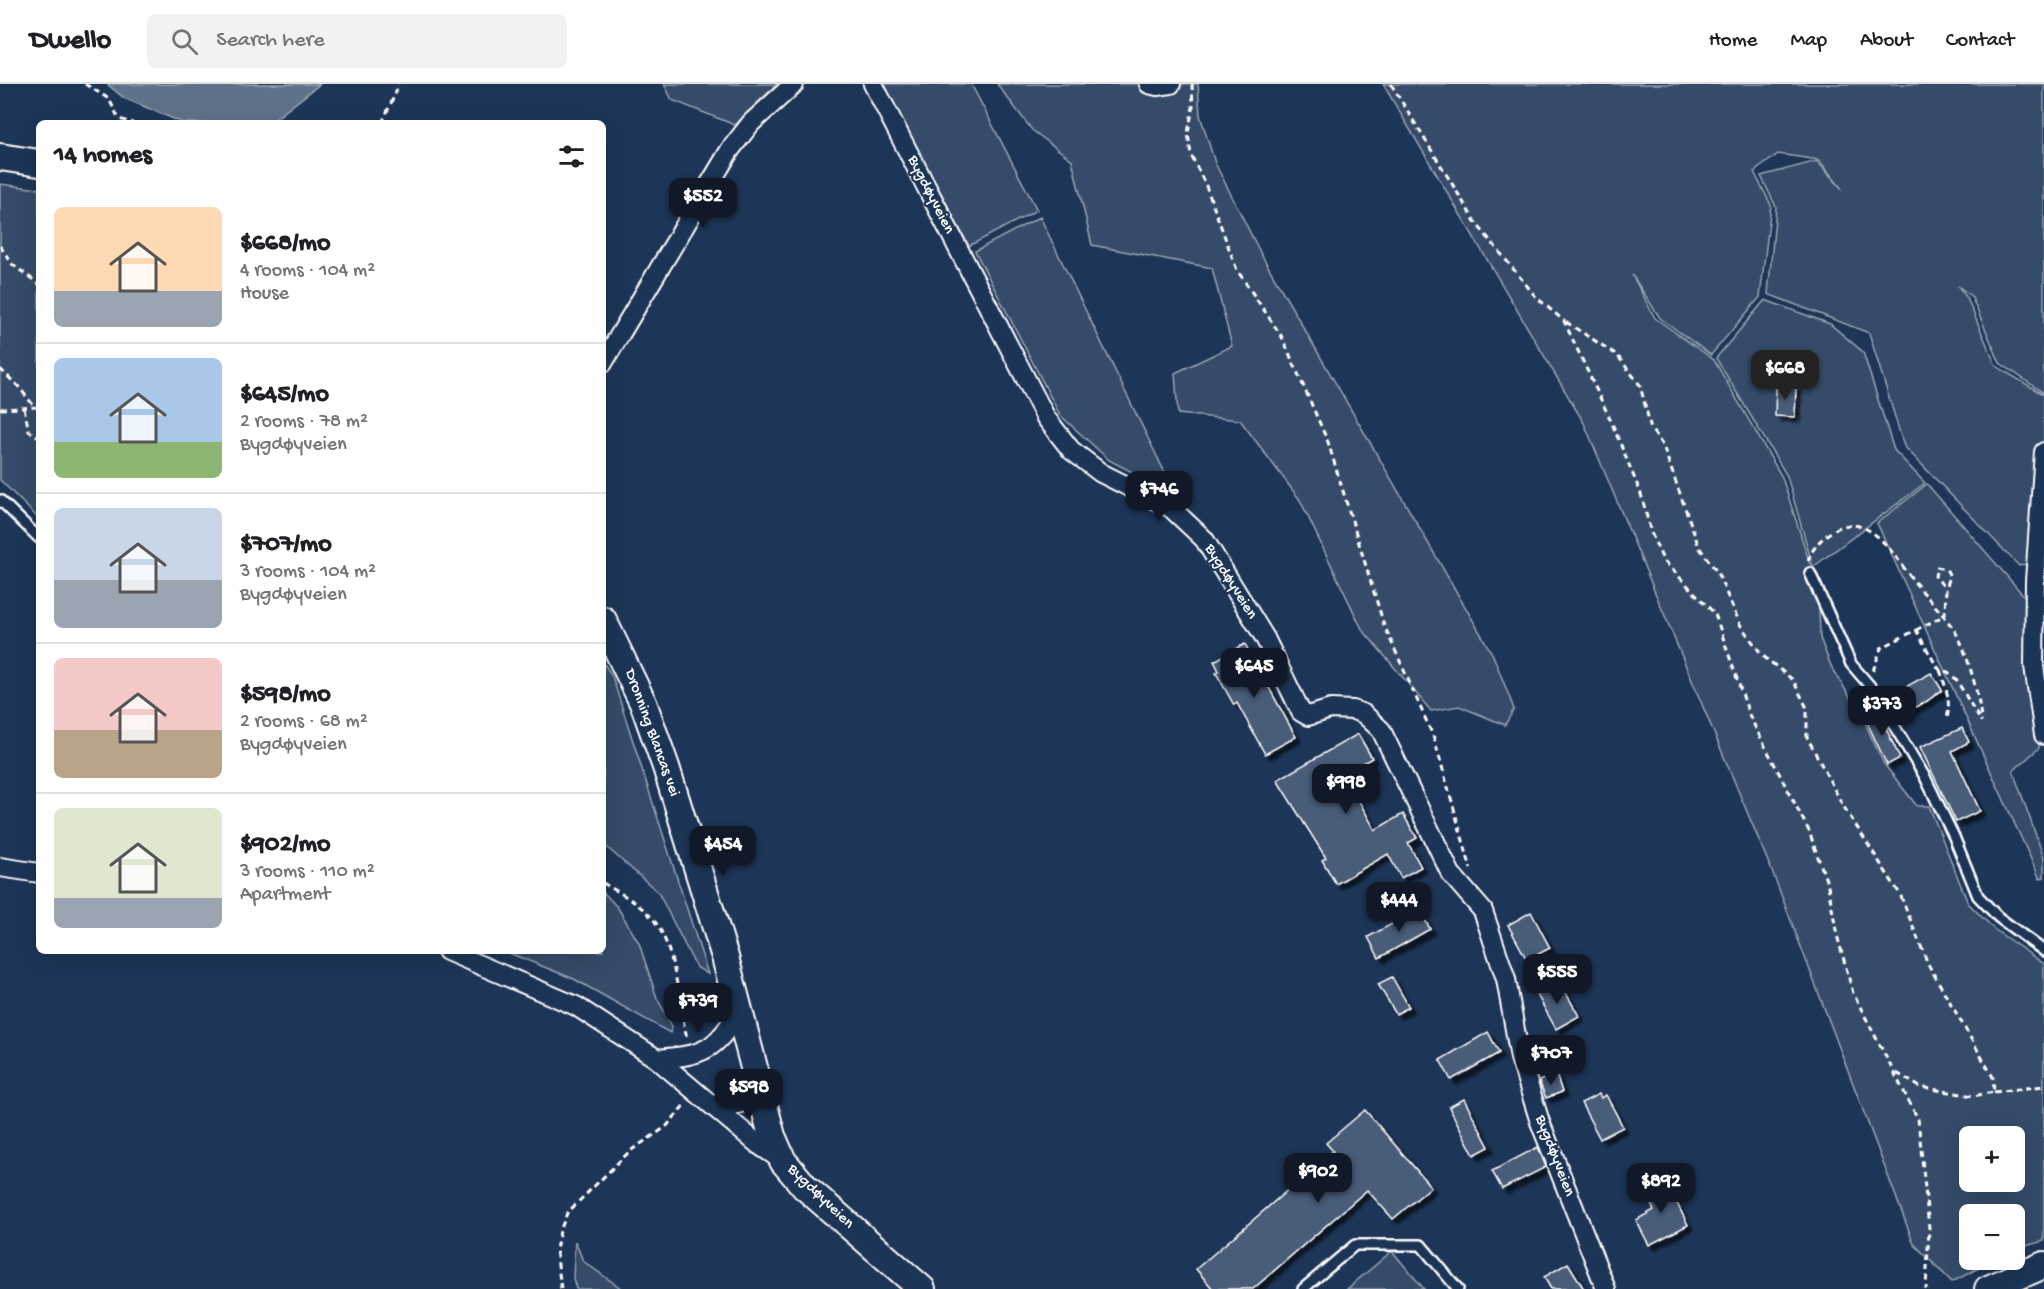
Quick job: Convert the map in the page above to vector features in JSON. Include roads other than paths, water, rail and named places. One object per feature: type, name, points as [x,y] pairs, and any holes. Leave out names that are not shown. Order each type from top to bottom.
[{"type":"street","name":"Bygdøyveien","points":[[873,84],[1046,418],[1071,450],[1101,473],[1171,508],[1204,539],[1264,638],[1301,712],[1308,716],[1331,710],[1353,710],[1372,721],[1388,741],[1451,874],[1484,911],[1506,979],[1523,1069],[1540,1122],[1606,1289]]},
{"type":"street","points":[[1149,84],[1156,86],[1171,84]]},
{"type":"street","points":[[606,358],[730,150],[751,123],[788,86]]},
{"type":"street","points":[[0,157],[36,163]]},
{"type":"street","points":[[2044,452],[2035,581],[2034,655],[2044,735]]},
{"type":"street","name":"Dronning Blancas vei","points":[[606,626],[631,675],[656,735],[725,957],[772,1136],[783,1161]]},
{"type":"street","points":[[0,867],[36,873]]},
{"type":"street","name":"Bygdøyveien","points":[[454,954],[576,1006],[657,1059],[759,1145],[783,1161],[805,1187],[922,1289]]},
{"type":"street","points":[[657,1059],[692,1056],[705,1051],[722,1037],[740,1009]]},
{"type":"street","points":[[716,1107],[742,1103],[750,1099],[759,1087]]},
{"type":"street","points":[[1988,1289],[2044,1265]]},
{"type":"lane","points":[[0,500],[36,535]]},
{"type":"lane","points":[[1810,573],[1851,664],[1870,686],[1925,777],[1954,837],[1978,896],[1998,917],[2044,951]]},
{"type":"lane","points":[[1303,1289],[1355,1245],[1421,1245],[1458,1289]]}]
